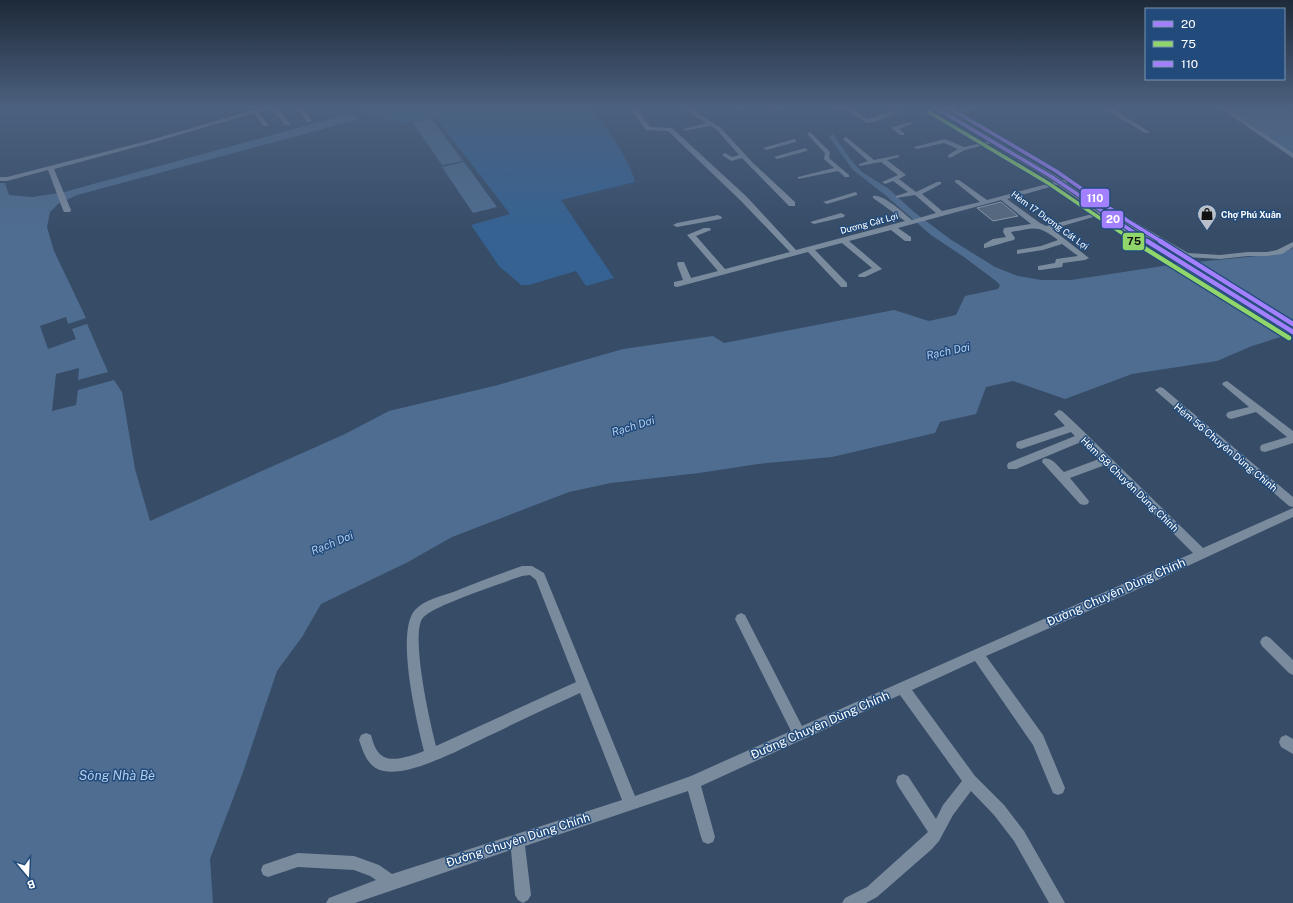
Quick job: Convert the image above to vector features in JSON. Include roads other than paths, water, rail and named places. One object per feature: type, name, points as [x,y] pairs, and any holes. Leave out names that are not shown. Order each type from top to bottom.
[{"type":"main road","points":[[1005,148],[1063,182]]},
{"type":"main road","points":[[1008,148],[1063,182],[1293,332]]},
{"type":"main road","points":[[1175,256],[1293,326]]},
{"type":"street","points":[[0,179],[7,180],[126,148]]},
{"type":"street","points":[[690,148],[744,199],[795,253]]},
{"type":"street","points":[[737,148],[792,204]]},
{"type":"street","points":[[823,148],[828,153],[826,158],[847,176]]},
{"type":"street","points":[[857,148],[873,162]]},
{"type":"street","points":[[950,156],[967,148]]},
{"type":"street","points":[[1282,148],[1293,156]]},
{"type":"street","points":[[777,157],[805,150]]},
{"type":"street","points":[[725,154],[731,159],[744,156]]},
{"type":"street","points":[[861,165],[897,156]]},
{"type":"street","points":[[882,160],[903,175],[885,182]]},
{"type":"street","points":[[50,168],[66,208]]},
{"type":"street","points":[[800,178],[839,169]]},
{"type":"street","points":[[894,179],[914,193],[898,197]]},
{"type":"street","points":[[957,181],[985,202]]},
{"type":"street","name":"Dương Cát Lợi","points":[[677,284],[1063,182]]},
{"type":"street","points":[[939,183],[920,191],[918,194],[941,214]]},
{"type":"street","points":[[827,202],[855,194]]},
{"type":"street","points":[[875,198],[886,203],[911,222]]},
{"type":"street","name":"Hẻm 17 Dương Cát Lợi","points":[[1002,198],[1037,226],[1046,228],[1085,258],[1059,261],[1059,265],[1041,268]]},
{"type":"street","points":[[1046,228],[1107,212],[1115,213],[1186,255],[1220,257],[1248,254],[1267,254],[1279,252],[1293,244]]},
{"type":"street","points":[[814,222],[841,215]]},
{"type":"street","points":[[677,225],[718,217]]},
{"type":"street","points":[[987,246],[996,241],[1011,238],[1006,232],[1007,230],[1037,226]]},
{"type":"street","points":[[892,227],[908,239]]},
{"type":"street","points":[[707,230],[691,235],[724,272]]},
{"type":"street","points":[[844,240],[878,269],[862,275]]},
{"type":"street","points":[[1020,252],[1044,248],[1048,245],[1064,241]]},
{"type":"street","points":[[810,249],[844,285]]},
{"type":"street","points":[[681,264],[688,281]]},
{"type":"street","points":[[1227,384],[1293,436]]},
{"type":"street","name":"Hẻm 56 Chuyên Dùng Chính","points":[[1160,390],[1293,504]]},
{"type":"street","points":[[1231,416],[1257,408]]},
{"type":"street","name":"Hẻm 58 Chuyên Dùng Chính","points":[[1059,414],[1202,554]]},
{"type":"street","points":[[1021,445],[1073,427]]},
{"type":"street","points":[[1012,466],[1083,437]]},
{"type":"street","points":[[1265,448],[1293,439]]},
{"type":"street","points":[[1062,477],[1106,461]]},
{"type":"street","points":[[1047,462],[1084,501]]},
{"type":"street","name":"Đường Chuyên Dùng Chính","points":[[334,903],[391,882],[631,804],[692,782],[902,687],[1132,586],[1293,512]]},
{"type":"street","points":[[432,755],[424,725],[412,643],[416,618],[423,610],[432,605],[522,571],[529,570],[536,572],[540,577],[631,804]]},
{"type":"street","points":[[741,619],[799,734]]},
{"type":"street","points":[[1266,642],[1293,669]]},
{"type":"street","points":[[977,654],[1038,740],[1058,788]]},
{"type":"street","points":[[366,740],[372,759],[384,765],[397,765],[432,755],[583,685]]},
{"type":"street","points":[[902,687],[970,781],[999,810],[1019,836],[1057,903]]},
{"type":"street","points":[[903,781],[936,832]]},
{"type":"street","points":[[850,903],[872,892],[927,844],[936,832],[948,810],[970,781]]},
{"type":"street","points":[[692,782],[708,837]]},
{"type":"street","points":[[516,841],[523,894]]},
{"type":"street","points":[[268,870],[298,860],[354,863],[374,870],[391,882]]},
{"type":"water","points":[[224,148],[251,148],[77,195],[58,204],[50,212],[47,227],[54,251],[86,318],[68,324],[66,317],[40,326],[48,349],[76,339],[72,329],[87,324],[108,372],[78,380],[79,368],[56,374],[52,411],[76,405],[78,390],[114,380],[122,392],[135,469],[150,521],[345,434],[389,411],[498,385],[623,349],[713,336],[724,343],[894,310],[929,321],[956,315],[965,296],[998,289],[1000,285],[996,281],[931,235],[885,195],[853,170],[837,148],[843,148],[862,172],[889,189],[914,212],[950,239],[995,267],[1018,276],[1041,280],[1071,280],[1176,264],[1278,254],[1293,248],[1293,333],[1252,346],[1217,361],[1132,374],[1065,399],[1013,381],[986,387],[976,414],[940,422],[935,433],[832,457],[758,464],[699,473],[611,483],[569,492],[452,537],[408,562],[321,604],[302,637],[277,671],[242,775],[210,859],[213,903],[0,903],[0,183],[5,183],[9,195],[33,197],[64,192]]},
{"type":"water","points":[[430,148],[454,148],[463,161],[442,165]]},
{"type":"water","points":[[1286,148],[1293,148],[1293,153]]},
{"type":"water","points":[[464,162],[497,207],[473,213],[442,167]]},
{"type":"place","name":"Chợ Phú Xuân","points":[[1207,231]]},
{"type":"water label","name":"Rạch Dơi","points":[[948,351]]},
{"type":"water label","name":"Rạch Dơi","points":[[633,426]]},
{"type":"water label","name":"Rạch Dơi","points":[[332,543]]},
{"type":"water label","name":"Sông Nhà Bè","points":[[117,775]]}]
